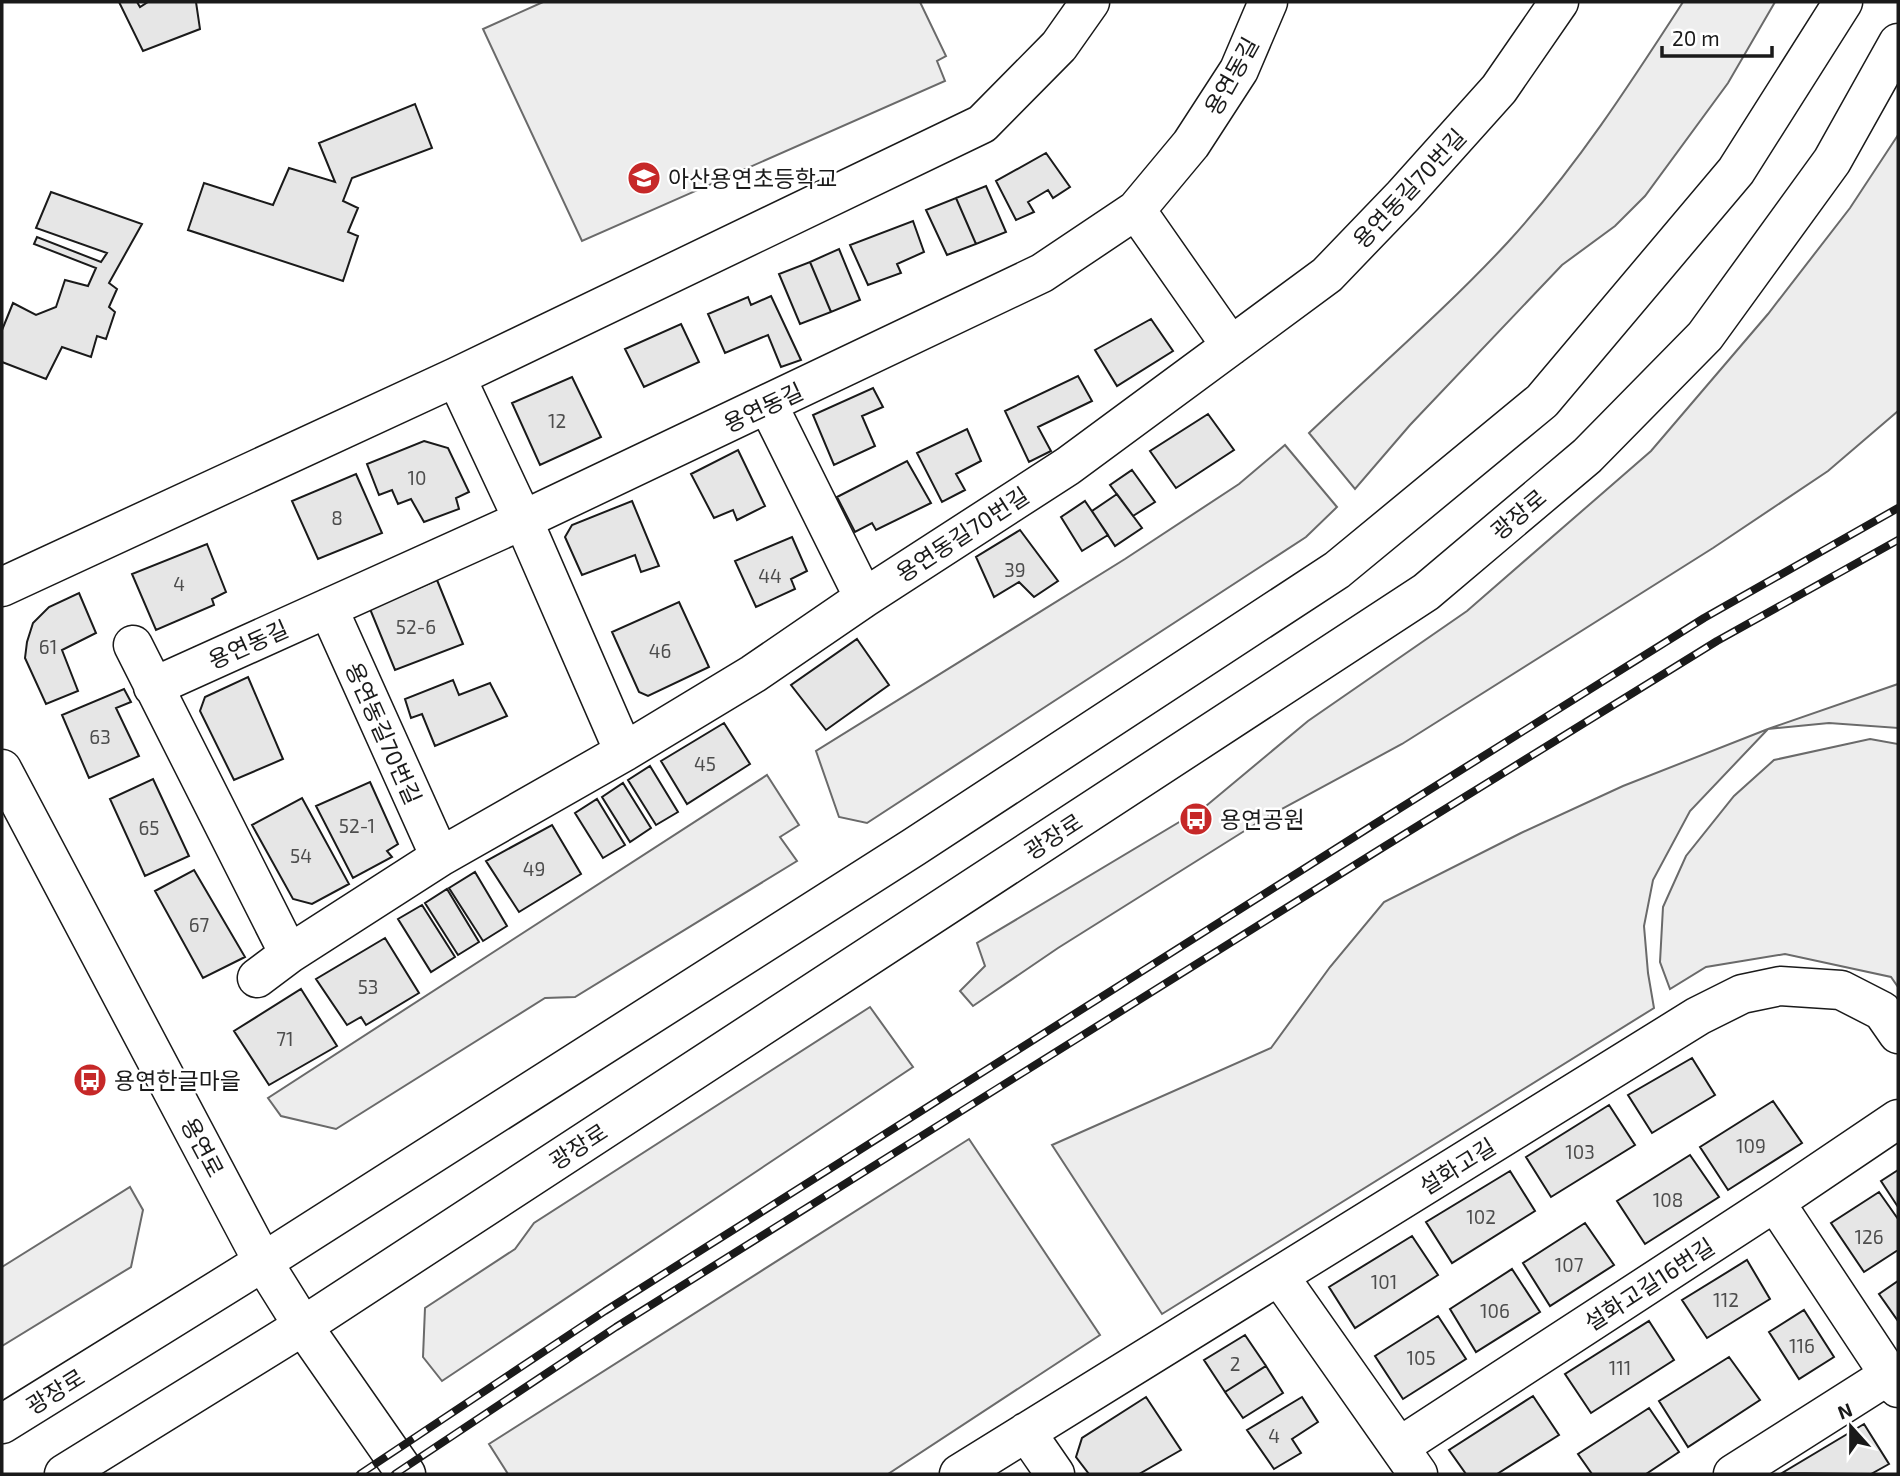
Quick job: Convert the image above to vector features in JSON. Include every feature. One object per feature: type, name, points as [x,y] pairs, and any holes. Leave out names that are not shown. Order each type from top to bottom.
[{"type":"street","points":[[2,587],[456,377],[982,124],[1059,46],[1090,2]]},
{"type":"street","name":"용연동길","points":[[153,687],[523,520],[1042,274],[1136,210],[1191,144],[1239,70],[1268,2]]},
{"type":"street","name":"용연동길70번길","points":[[257,978],[289,954],[440,857],[624,752],[753,674],[864,598],[1068,466],[1327,275],[1499,89],[1559,2]]},
{"type":"street","name":"광장로","points":[[2,1424],[263,1262],[891,862],[1337,570],[1542,401],[1736,171],[1843,2]]},
{"type":"street","name":"광장로","points":[[64,1474],[303,1326],[1426,592],[1587,456],[1704,336],[1832,161],[1898,43]]},
{"type":"street","points":[[1136,210],[1231,346]]},
{"type":"street","points":[[456,377],[523,520],[624,752]]},
{"type":"street","points":[[768,405],[864,598]]},
{"type":"street","name":"용연동길70번길","points":[[328,608],[440,857]]},
{"type":"street","points":[[133,645],[289,954]]},
{"type":"street","name":"용연로","points":[[2,769],[263,1262],[303,1326],[406,1474]]},
{"type":"street","name":"설화고길","points":[[959,1474],[1698,1016],[1742,994],[1780,986],[1841,990],[1882,1011],[1898,1034]]},
{"type":"street","name":"설화고길16번길","points":[[1279,1276],[1409,1461],[1775,1202],[1898,1119]]},
{"type":"street","points":[[1733,1474],[1894,1382],[1775,1202]]},
{"type":"street","points":[[1026,1432],[1055,1474]]},
{"type":"shaded area","name":"아산용연초등학교","points":[[543,2],[920,2],[946,56],[937,61],[945,81],[582,241],[483,29]]},
{"type":"shaded area","points":[[1683,2],[1775,2],[1728,83],[1645,196],[1615,226],[1562,265],[1410,425],[1355,489],[1309,433],[1460,291],[1533,214],[1601,125]]},
{"type":"shaded area","points":[[1898,135],[1898,411],[1828,471],[1713,548],[1402,744],[1265,818],[1058,948],[973,1006],[960,991],[985,966],[977,943],[1206,806],[1308,721],[1467,611],[1651,451],[1768,314],[1850,208]]},
{"type":"shaded area","points":[[1285,445],[1337,507],[1306,537],[867,823],[839,817],[816,751],[1125,559],[1239,484]]},
{"type":"shaded area","points":[[1898,684],[1898,728],[1829,723],[1768,729]]},
{"type":"shaded area","points":[[1768,729],[1690,811],[1653,880],[1644,926],[1654,1008],[1162,1314],[1052,1145],[1271,1048],[1330,967],[1384,902],[1521,833],[1623,786]]},
{"type":"shaded area","points":[[1870,739],[1898,744],[1898,987],[1891,977],[1785,954],[1706,967],[1670,989],[1660,962],[1663,907],[1686,856],[1734,796],[1774,760]]},
{"type":"shaded area","points":[[767,775],[799,825],[780,837],[797,861],[575,997],[545,998],[336,1129],[281,1116],[268,1098]]},
{"type":"shaded area","points":[[870,1007],[913,1067],[442,1381],[423,1357],[425,1308],[515,1249],[534,1223]]},
{"type":"shaded area","points":[[969,1139],[1100,1335],[888,1474],[508,1474],[489,1444]]},
{"type":"shaded area","points":[[130,1187],[143,1210],[131,1267],[2,1346],[2,1267]]},
{"type":"building","points":[[119,2],[137,2],[140,7],[148,2],[196,2],[200,29],[143,51]]},
{"type":"building","points":[[415,104],[432,148],[352,178],[343,201],[358,208],[348,232],[358,236],[343,281],[188,230],[204,183],[273,205],[289,168],[335,182],[319,143]]},
{"type":"building","points":[[1046,153],[1070,187],[1053,198],[1048,190],[1028,202],[1034,212],[1016,220],[996,181]]},
{"type":"building","points":[[986,186],[1006,232],[976,244],[956,198]]},
{"type":"building","points":[[51,192],[142,224],[109,283],[117,289],[109,307],[115,312],[106,339],[97,336],[91,357],[62,347],[46,379],[2,362],[2,330],[13,303],[36,315],[56,307],[65,280],[88,286],[96,268],[34,244],[37,237],[101,262],[107,253],[36,228]]},
{"type":"building","points":[[956,198],[976,244],[947,255],[926,210]]},
{"type":"building","points":[[913,221],[924,252],[897,264],[901,273],[868,285],[850,245]]},
{"type":"building","points":[[839,249],[860,300],[831,312],[810,262]]},
{"type":"building","points":[[810,262],[831,312],[800,324],[779,274]]},
{"type":"building","points":[[771,296],[801,360],[781,367],[768,335],[725,353],[708,314],[748,297],[751,305]]},
{"type":"building","points":[[1151,319],[1173,351],[1117,386],[1095,350]]},
{"type":"building","points":[[681,324],[699,362],[644,387],[625,349]]},
{"type":"building","points":[[1078,376],[1092,401],[1038,427],[1051,451],[1029,462],[1005,411]]},
{"type":"building","points":[[572,377],[601,437],[540,465],[512,403]]},
{"type":"building","points":[[873,388],[883,407],[862,416],[875,446],[834,465],[813,415]]},
{"type":"building","points":[[1208,414],[1234,450],[1176,488],[1150,451]]},
{"type":"building","points":[[967,429],[981,461],[956,474],[965,490],[942,502],[917,453]]},
{"type":"building","points":[[424,441],[448,448],[469,492],[456,498],[459,509],[424,522],[411,499],[398,504],[392,490],[379,495],[367,464]]},
{"type":"building","points":[[738,450],[765,506],[737,520],[733,510],[714,518],[691,474]]},
{"type":"building","points":[[907,461],[931,503],[876,530],[872,523],[855,532],[837,497]]},
{"type":"building","points":[[1132,470],[1155,502],[1133,516],[1110,485]]},
{"type":"building","points":[[356,474],[382,533],[318,559],[292,501]]},
{"type":"building","points":[[1117,494],[1142,528],[1115,546],[1092,511]]},
{"type":"building","points":[[632,501],[659,566],[641,572],[635,555],[582,575],[565,537],[572,525]]},
{"type":"building","points":[[1085,501],[1108,535],[1082,551],[1061,517]]},
{"type":"building","points":[[1020,530],[1058,581],[1034,597],[1019,582],[994,597],[976,557]]},
{"type":"building","points":[[792,537],[807,571],[791,579],[795,589],[756,607],[735,561]]},
{"type":"building","points":[[207,544],[226,592],[212,599],[214,605],[156,630],[132,574]]},
{"type":"building","points":[[437,580],[463,644],[395,670],[370,609]]},
{"type":"building","points":[[79,593],[96,633],[62,650],[78,691],[46,704],[25,658],[27,642],[33,623],[49,607]]},
{"type":"building","points":[[679,602],[709,667],[648,696],[639,692],[612,632]]},
{"type":"building","points":[[857,639],[889,685],[826,730],[791,685]]},
{"type":"building","points":[[248,677],[283,759],[234,780],[200,711],[205,697]]},
{"type":"building","points":[[453,680],[459,695],[490,683],[507,716],[435,746],[422,714],[411,718],[405,699]]},
{"type":"building","points":[[124,689],[131,702],[116,708],[139,756],[89,778],[62,715]]},
{"type":"building","points":[[724,723],[750,764],[687,804],[661,761]]},
{"type":"building","points":[[650,766],[678,812],[656,825],[628,780]]},
{"type":"building","points":[[153,779],[189,856],[145,876],[110,799]]},
{"type":"building","points":[[370,782],[398,844],[387,851],[392,857],[353,878],[316,806]]},
{"type":"building","points":[[623,783],[651,828],[630,842],[602,797]]},
{"type":"building","points":[[302,798],[349,884],[312,904],[293,899],[252,825]]},
{"type":"building","points":[[597,799],[625,845],[603,858],[575,813]]},
{"type":"building","points":[[552,825],[581,874],[519,912],[486,861]]},
{"type":"building","points":[[194,870],[245,957],[203,978],[155,891]]},
{"type":"building","points":[[475,872],[507,926],[483,941],[449,888]]},
{"type":"building","points":[[447,889],[479,942],[458,955],[425,903]]},
{"type":"building","points":[[422,905],[455,957],[431,972],[398,919]]},
{"type":"building","points":[[385,938],[419,993],[366,1025],[361,1017],[347,1025],[316,979]]},
{"type":"building","points":[[301,989],[337,1046],[269,1085],[234,1031]]},
{"type":"building","points":[[1692,1058],[1715,1095],[1652,1133],[1628,1095]]},
{"type":"building","points":[[1773,1101],[1802,1143],[1728,1190],[1700,1147]]},
{"type":"building","points":[[1609,1105],[1635,1145],[1551,1197],[1526,1157]]},
{"type":"building","points":[[1690,1155],[1719,1197],[1645,1244],[1617,1201]]},
{"type":"building","points":[[1898,1170],[1898,1207],[1881,1181]]},
{"type":"building","points":[[1510,1171],[1535,1211],[1452,1263],[1426,1222]]},
{"type":"building","points":[[1879,1192],[1898,1219],[1898,1250],[1864,1272],[1831,1223]]},
{"type":"building","points":[[1585,1223],[1614,1265],[1550,1306],[1523,1263]]},
{"type":"building","points":[[1412,1236],[1438,1275],[1355,1328],[1329,1287]]},
{"type":"building","points":[[1747,1260],[1770,1299],[1707,1338],[1682,1300]]},
{"type":"building","points":[[1512,1269],[1540,1312],[1476,1352],[1450,1309]]},
{"type":"building","points":[[1898,1281],[1898,1321],[1879,1294]]},
{"type":"building","points":[[1804,1310],[1834,1357],[1799,1379],[1769,1332]]},
{"type":"building","points":[[1438,1316],[1466,1359],[1403,1399],[1375,1356]]},
{"type":"building","points":[[1649,1321],[1674,1360],[1591,1413],[1565,1374]]},
{"type":"building","points":[[1245,1335],[1266,1366],[1225,1392],[1204,1360]]},
{"type":"building","points":[[1729,1357],[1760,1400],[1688,1447],[1659,1401]]},
{"type":"building","points":[[1266,1366],[1283,1393],[1243,1418],[1225,1392]]},
{"type":"building","points":[[1533,1396],[1559,1435],[1497,1474],[1466,1474],[1449,1450]]},
{"type":"building","points":[[1146,1397],[1181,1450],[1139,1474],[1089,1474],[1076,1457],[1082,1438]]},
{"type":"building","points":[[1302,1397],[1318,1422],[1292,1439],[1301,1453],[1274,1469],[1247,1430]]},
{"type":"building","points":[[1649,1408],[1679,1452],[1646,1474],[1592,1474],[1578,1454]]},
{"type":"building","points":[[1864,1424],[1889,1464],[1871,1474],[1782,1473]]},
{"type":"railway","points":[[360,1474],[605,1311],[1370,827],[1704,618],[1898,508]]},
{"type":"railway","points":[[395,1474],[616,1327],[1382,848],[1717,641],[1898,540]]},
{"type":"place","name":"아산용연초등학교","points":[[644,178]]},
{"type":"place","name":"용연공원","points":[[1196,819]]},
{"type":"place","name":"용연한글마을","points":[[90,1080]]}]
